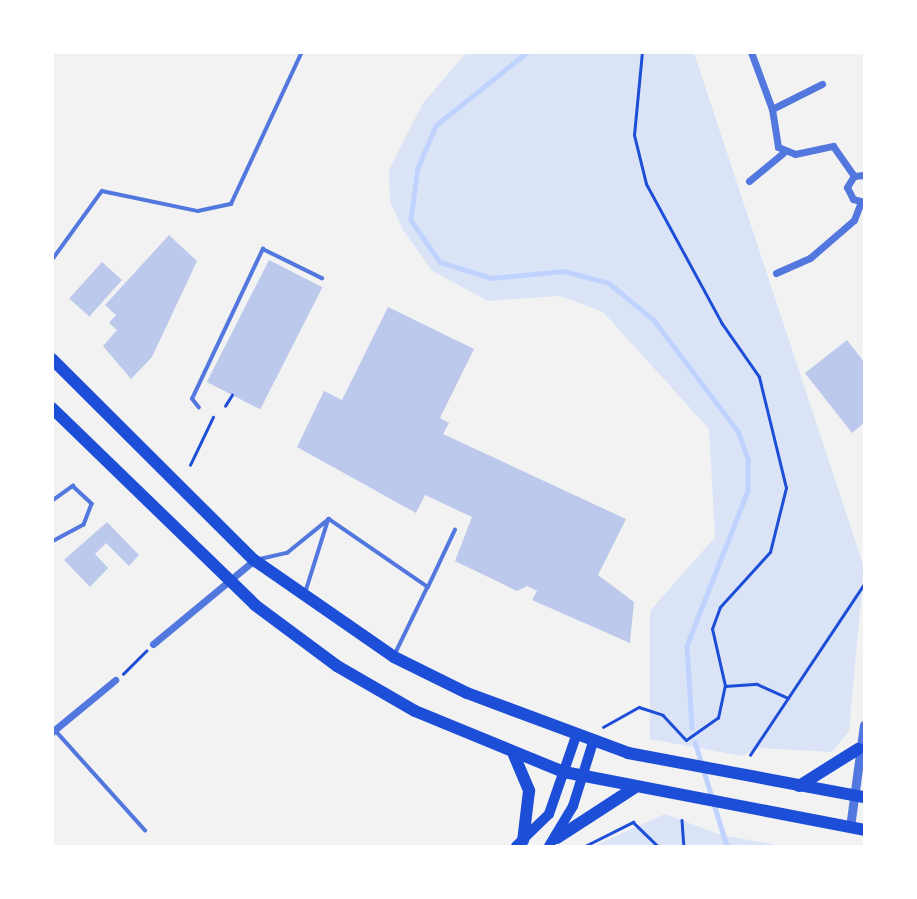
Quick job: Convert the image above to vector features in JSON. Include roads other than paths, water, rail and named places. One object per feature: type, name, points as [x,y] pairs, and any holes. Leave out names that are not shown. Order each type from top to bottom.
[{"type":"highway","points":[[52,359],[254,560],[304,599],[394,657],[593,742],[658,759],[859,796]]},
{"type":"highway","points":[[52,408],[228,583],[373,689],[514,755],[564,772],[744,810],[864,830]]},
{"type":"highway","points":[[799,786],[858,749]]},
{"type":"highway","points":[[514,755],[529,791],[520,844]]},
{"type":"highway","points":[[553,842],[634,788]]},
{"type":"main road","points":[[520,844],[549,814],[576,736]]},
{"type":"main road","points":[[553,842],[583,777],[593,742]]},
{"type":"street","points":[[751,52],[772,109],[772,138],[783,153]]},
{"type":"street","points":[[772,109],[822,83]]},
{"type":"street","points":[[749,181],[783,153],[833,146],[855,176]]},
{"type":"street","points":[[855,176],[864,175]]},
{"type":"street","points":[[776,273],[810,258],[854,220],[863,202],[847,192],[855,176]]},
{"type":"street","points":[[153,644],[254,560]]},
{"type":"street","points":[[54,731],[115,680]]},
{"type":"street","points":[[849,827],[859,796],[858,749],[864,725]]},
{"type":"lane","points":[[52,260],[102,191],[198,211],[231,204],[302,52]]},
{"type":"lane","points":[[199,408],[192,399],[263,249],[322,278]]},
{"type":"lane","points":[[52,501],[73,486],[92,504],[84,526],[52,542]]},
{"type":"lane","points":[[254,560],[279,557],[329,519]]},
{"type":"lane","points":[[329,519],[428,586]]},
{"type":"lane","points":[[304,599],[309,565],[329,519]]},
{"type":"lane","points":[[394,657],[455,530]]},
{"type":"lane","points":[[54,731],[145,830]]},
{"type":"waterway","points":[[528,52],[436,126],[418,168],[411,220],[440,262],[491,278],[564,271],[609,283],[654,320],[738,431],[748,459],[748,491],[687,646],[692,728]]},
{"type":"waterway","points":[[695,742],[727,846]]}]
